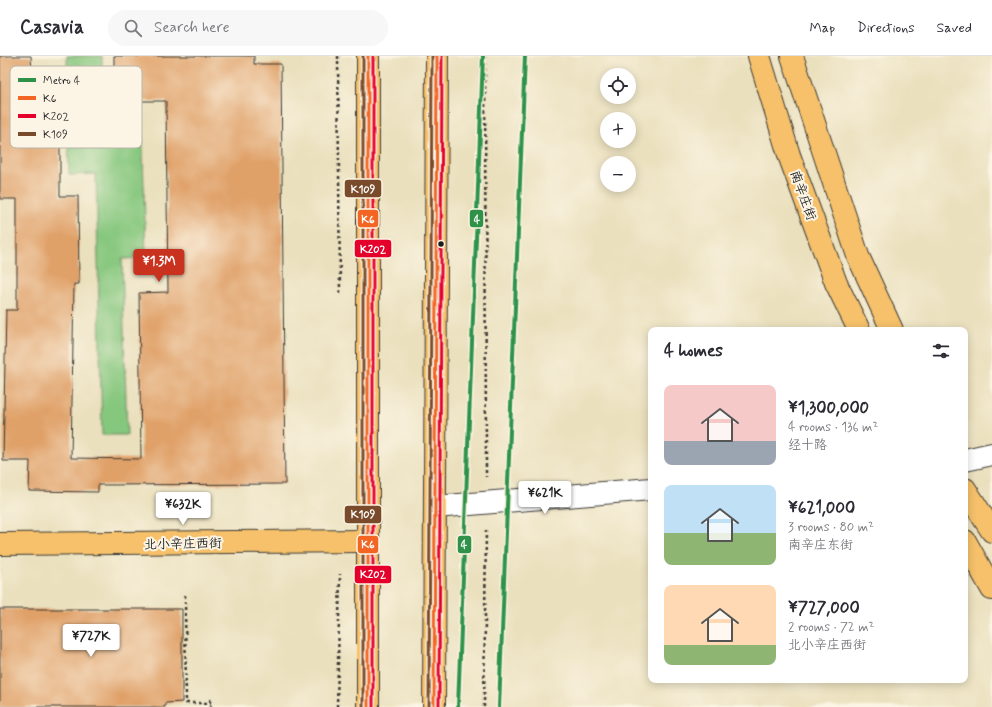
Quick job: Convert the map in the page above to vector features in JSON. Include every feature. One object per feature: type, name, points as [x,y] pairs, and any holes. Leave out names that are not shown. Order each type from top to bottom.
[{"type":"main road","points":[[368,56],[368,707]]},
{"type":"main road","points":[[434,707],[438,56]]},
{"type":"main road","name":"南辛庄街","points":[[759,56],[789,155],[836,283],[858,327]]},
{"type":"main road","points":[[792,56],[858,256],[891,327]]},
{"type":"main road","points":[[968,494],[992,531]]},
{"type":"main road","name":"北小辛庄西街","points":[[0,544],[367,541]]},
{"type":"main road","points":[[968,546],[992,589]]},
{"type":"street","points":[[968,459],[992,454]]},
{"type":"street","points":[[435,507],[648,490]]},
{"type":"path","points":[[338,56],[340,294]]},
{"type":"path","points":[[484,707],[486,503],[485,56]]},
{"type":"path","points":[[337,707],[341,541]]},
{"type":"path","points":[[185,595],[186,703],[211,705],[210,699]]},
{"type":"green space","points":[[67,56],[102,56],[102,66],[67,66]]},
{"type":"green space","points":[[142,117],[146,258],[122,259],[127,435],[102,435],[96,174],[69,175],[69,148],[142,148]]},
{"type":"building","points":[[0,56],[31,56],[32,66],[10,66],[10,148],[60,148],[60,196],[78,196],[79,284],[74,284],[71,458],[141,459],[139,293],[168,292],[166,101],[142,101],[142,66],[114,66],[114,56],[254,56],[254,64],[281,64],[285,484],[98,485],[98,492],[29,491],[30,461],[3,461],[6,310],[17,310],[17,199],[0,199]]},
{"type":"building","points":[[0,609],[182,609],[182,702],[165,703],[165,707],[0,707]]},
{"type":"metro line","name":"4","points":[[458,707],[483,56]]},
{"type":"metro line","name":"4","points":[[499,707],[525,56]]},
{"type":"transit line","name":"K109","points":[[363,56],[363,707]]},
{"type":"transit line","name":"K6","points":[[368,56],[368,707]]},
{"type":"transit line","name":"K202","points":[[373,56],[373,707]]},
{"type":"transit line","name":"K109","points":[[429,707],[432,56]]},
{"type":"transit line","name":"K6","points":[[434,707],[437,56]]},
{"type":"transit line","name":"K202","points":[[439,707],[442,56]]}]
